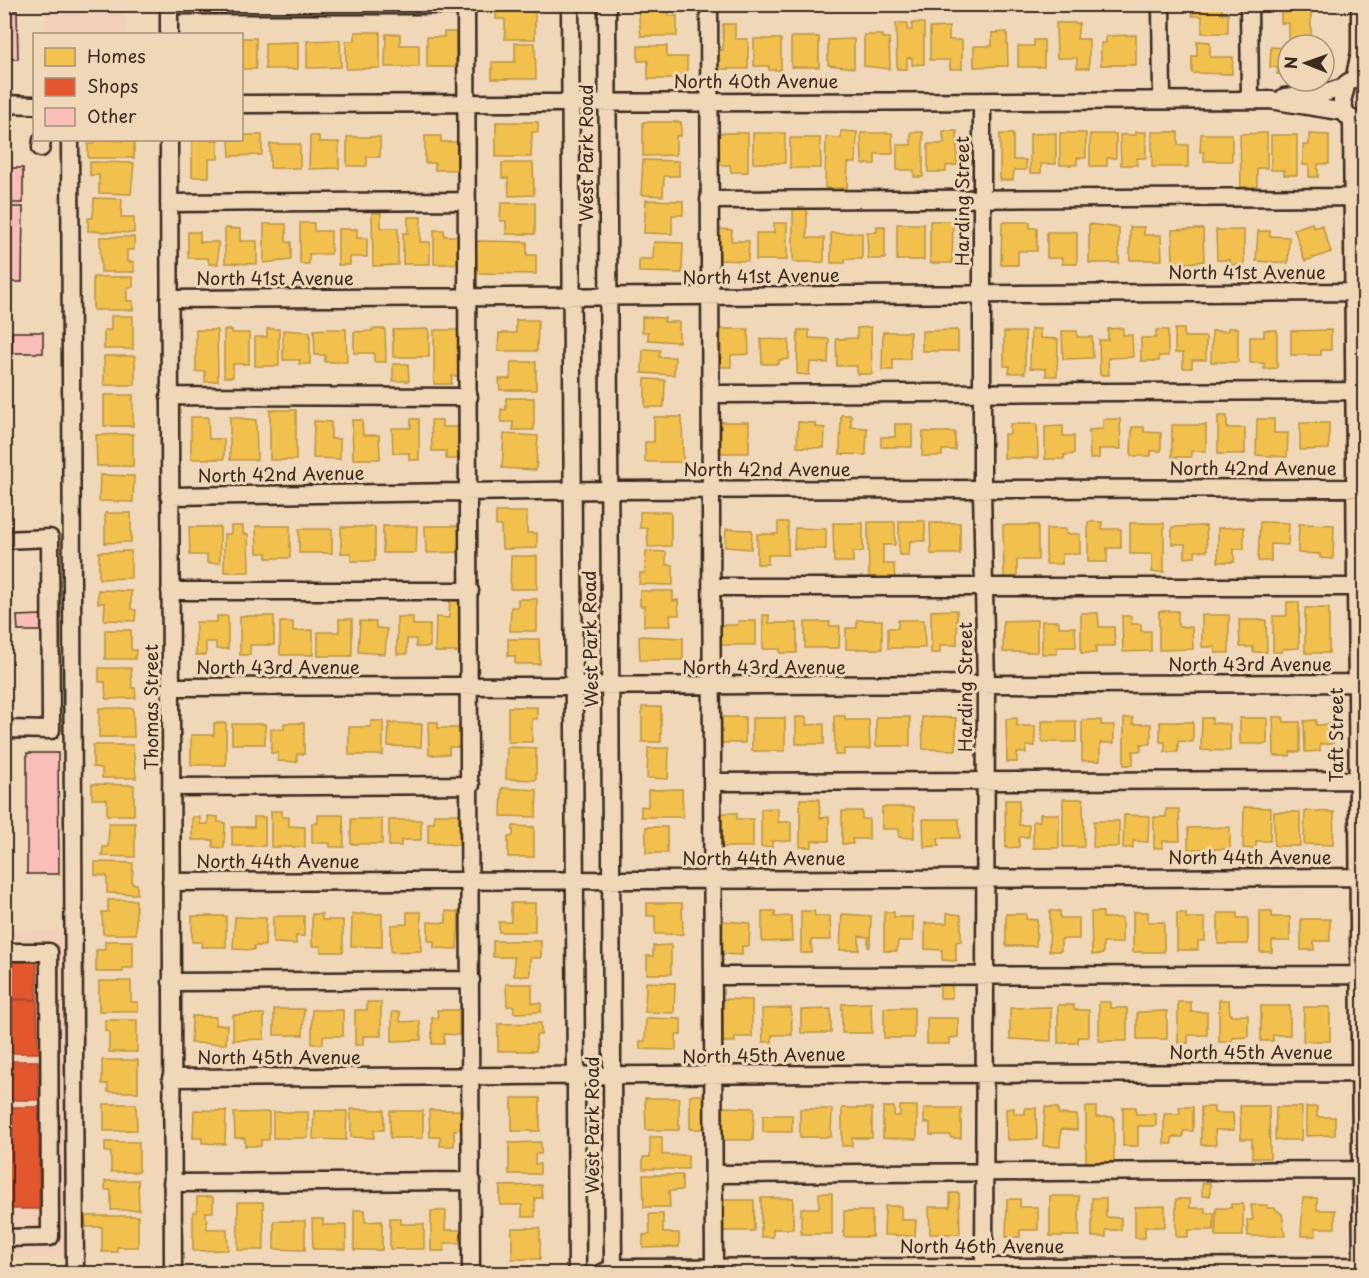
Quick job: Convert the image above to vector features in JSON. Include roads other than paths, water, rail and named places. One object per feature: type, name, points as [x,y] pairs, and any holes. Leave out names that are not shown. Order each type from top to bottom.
[{"type":"street","name":"West Park Road","points":[[570,4],[577,880],[577,1274]]},
{"type":"street","name":"West Park Road","points":[[607,4],[612,880],[609,1272]]},
{"type":"street","points":[[709,4],[714,1267]]},
{"type":"street","points":[[1161,4],[1162,100]]},
{"type":"street","points":[[1249,4],[1250,100]]},
{"type":"street","points":[[169,33],[169,5],[465,5],[471,785],[471,1274]]},
{"type":"street","points":[[1355,79],[1360,52],[1363,5]]},
{"type":"street","name":"North 40th Avenue","points":[[243,104],[1270,100],[1325,93],[1355,79]]},
{"type":"street","name":"Taft Street","points":[[1355,79],[1342,101],[1354,120],[1354,391],[1360,488],[1356,587],[1358,1073],[1363,1268]]},
{"type":"street","name":"North 40th Avenue","points":[[1270,100],[1354,120]]},
{"type":"street","name":"Harding Street","points":[[982,101],[982,489],[986,687],[984,1270]]},
{"type":"street","points":[[4,104],[33,105]]},
{"type":"street","points":[[70,141],[75,1274]]},
{"type":"street","name":"Thomas Street","points":[[170,141],[169,496],[172,687],[173,1274]]},
{"type":"street","name":"Taft Street","points":[[1353,197],[1365,154]]},
{"type":"street","points":[[710,200],[1353,197]]},
{"type":"street","points":[[169,202],[467,201]]},
{"type":"street","name":"North 41st Avenue","points":[[170,299],[1353,292]]},
{"type":"street","points":[[712,394],[1354,391]]},
{"type":"street","points":[[169,396],[469,398]]},
{"type":"street","name":"North 42nd Avenue","points":[[169,496],[574,490],[1360,488]]},
{"type":"street","points":[[4,540],[50,538],[51,730],[4,729]]},
{"type":"street","points":[[712,587],[1356,587]]},
{"type":"street","points":[[170,591],[470,591]]},
{"type":"street","name":"North 43rd Avenue","points":[[172,687],[986,687],[1356,683]]},
{"type":"street","points":[[713,782],[1357,780]]},
{"type":"street","points":[[171,787],[471,785]]},
{"type":"street","name":"North 44th Avenue","points":[[171,882],[1357,877]]},
{"type":"street","points":[[4,952],[50,952],[50,1237],[4,1238]]},
{"type":"street","points":[[713,976],[985,978],[1358,975]]},
{"type":"street","points":[[171,982],[471,980]]},
{"type":"street","name":"North 45th Avenue","points":[[171,1078],[612,1077],[985,1072],[1358,1073]]},
{"type":"street","points":[[714,1174],[1362,1170]]},
{"type":"street","points":[[172,1183],[472,1181]]},
{"type":"street","name":"North 46th Avenue","points":[[609,1272],[714,1267],[984,1270],[1363,1268]]}]
